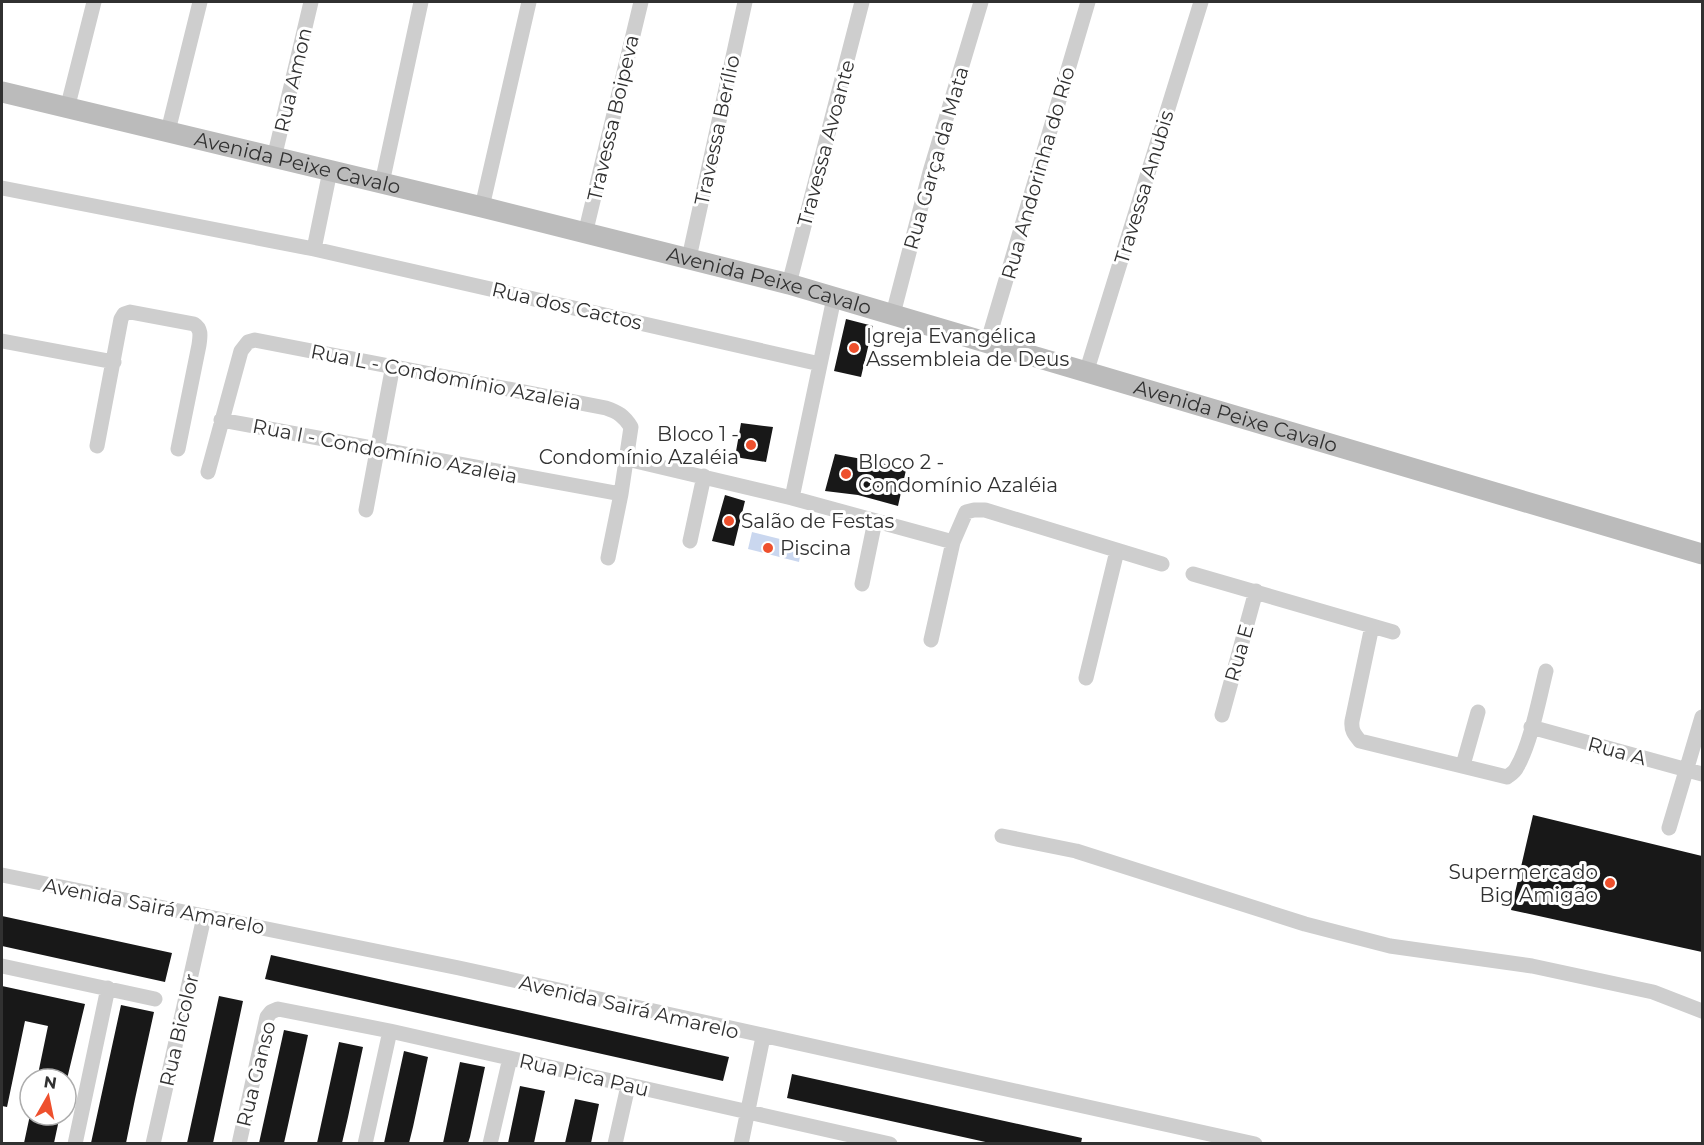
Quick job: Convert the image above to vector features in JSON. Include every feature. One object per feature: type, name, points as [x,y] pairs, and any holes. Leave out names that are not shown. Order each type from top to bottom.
[{"type":"street","points":[[68,108],[94,2]]},
{"type":"street","points":[[168,131],[200,2]]},
{"type":"street","name":"Rua Amon","points":[[274,158],[312,2]]},
{"type":"street","points":[[382,183],[421,2]]},
{"type":"street","points":[[482,207],[529,2]]},
{"type":"street","name":"Travessa Boipeva","points":[[585,234],[641,2]]},
{"type":"street","name":"Travessa Berílio","points":[[689,258],[745,2]]},
{"type":"street","name":"Travessa Avoante","points":[[789,284],[862,2]]},
{"type":"street","name":"Rua Garça da Mata","points":[[893,314],[930,172],[981,2]]},
{"type":"street","name":"Rua Andorinha do Río","points":[[987,344],[1088,2]]},
{"type":"street","name":"Travessa Anubis","points":[[1086,373],[1201,2]]},
{"type":"street","name":"Avenida Peixe Cavalo","points":[[2,92],[482,207],[789,284],[1702,554]]},
{"type":"street","points":[[314,249],[330,171]]},
{"type":"street","name":"Rua dos Cactos","points":[[2,188],[314,249],[820,364]]},
{"type":"street","points":[[792,498],[834,298]]},
{"type":"street","points":[[97,446],[121,319],[123,314],[130,312],[198,326],[199,345],[178,448]]},
{"type":"street","name":"Rua L - Condomínio Azaleia","points":[[221,420],[241,351],[248,342],[255,340],[606,408],[618,412],[631,427],[627,459]]},
{"type":"street","points":[[2,341],[114,362]]},
{"type":"street","points":[[366,510],[393,365]]},
{"type":"street","points":[[208,472],[221,420]]},
{"type":"street","name":"Rua I - Condomínio Azaleia","points":[[221,420],[621,494]]},
{"type":"street","points":[[608,558],[627,459],[792,498],[953,542]]},
{"type":"street","points":[[690,541],[704,476]]},
{"type":"street","points":[[931,640],[953,542],[966,512],[985,510],[1162,564]]},
{"type":"street","points":[[862,584],[875,520]]},
{"type":"street","points":[[1086,678],[1117,551]]},
{"type":"street","points":[[1193,574],[1393,632]]},
{"type":"street","name":"Rua E","points":[[1222,715],[1256,591]]},
{"type":"street","points":[[1372,626],[1351,728],[1360,741],[1507,777],[1516,769],[1531,727],[1546,671]]},
{"type":"street","points":[[1463,765],[1478,712]]},
{"type":"street","points":[[1669,828],[1702,717]]},
{"type":"street","name":"Rua A","points":[[1531,727],[1702,774]]},
{"type":"street","points":[[1002,836],[1076,851],[1305,924],[1390,946],[1543,968],[1653,992],[1702,1011]]},
{"type":"street","name":"Avenida Sairá Amarelo","points":[[2,875],[459,968],[763,1037],[1255,1143]]},
{"type":"street","name":"Rua Bicolor","points":[[153,1143],[204,917]]},
{"type":"street","points":[[2,966],[155,999]]},
{"type":"street","points":[[75,1143],[108,988]]},
{"type":"street","name":"Rua Pica Pau","points":[[278,1009],[390,1031],[870,1141],[890,1143]]},
{"type":"street","name":"Rua Ganso","points":[[239,1143],[267,1017],[278,1009]]},
{"type":"street","points":[[365,1143],[390,1031]]},
{"type":"street","points":[[741,1143],[763,1037]]},
{"type":"street","points":[[490,1143],[510,1058]]},
{"type":"street","points":[[615,1143],[628,1086]]},
{"type":"water","name":"Piscina","points":[[752,532],[784,540],[782,547],[801,551],[799,562],[748,549]]},
{"type":"building","name":"Igreja Evangélica Assembleia de Deus","points":[[846,319],[873,326],[861,377],[834,371]]},
{"type":"building","name":"Bloco 1 - Condomínio Azaléia","points":[[741,423],[773,427],[766,462],[735,457]]},
{"type":"building","points":[[835,454],[906,470],[898,506],[858,495],[825,491]]},
{"type":"building","name":"Salão de Festas","points":[[725,495],[745,501],[734,546],[712,541]]},
{"type":"building","name":"Supermercado Big Amigão","points":[[1533,815],[1702,856],[1702,952],[1511,910]]},
{"type":"building","points":[[2,916],[172,953],[165,982],[2,946]]},
{"type":"building","points":[[271,955],[729,1057],[723,1081],[265,979]]},
{"type":"building","points":[[2,986],[85,1004],[70,1067],[39,1067],[48,1026],[25,1021],[7,1107],[2,1106]]},
{"type":"building","points":[[219,996],[243,1001],[213,1143],[187,1143]]},
{"type":"building","points":[[121,1005],[154,1012],[126,1143],[91,1143]]},
{"type":"building","points":[[284,1030],[308,1035],[305,1049],[284,1143],[259,1143]]},
{"type":"building","points":[[339,1042],[363,1047],[348,1117],[342,1143],[317,1143]]},
{"type":"building","points":[[404,1051],[428,1057],[413,1127],[409,1143],[384,1143]]},
{"type":"building","points":[[460,1062],[485,1067],[468,1143],[443,1143]]},
{"type":"building","points":[[792,1074],[1082,1138],[1081,1143],[990,1143],[787,1098]]},
{"type":"building","points":[[520,1086],[545,1091],[534,1143],[508,1143]]},
{"type":"building","points":[[575,1099],[599,1104],[591,1143],[565,1143]]},
{"type":"building","points":[[27,1127],[57,1127],[54,1143],[24,1143]]},
{"type":"place","name":"Igreja Evangélica Assembleia de Deus","points":[[854,348]]},
{"type":"place","name":"Bloco 1 - Condomínio Azaléia","points":[[751,445]]},
{"type":"place","name":"Bloco 2 - Condomínio Azaléia","points":[[846,474]]},
{"type":"place","name":"Salão de Festas","points":[[729,521]]},
{"type":"place","name":"Piscina","points":[[768,548]]},
{"type":"place","name":"Supermercado Big Amigão","points":[[1610,883]]}]
